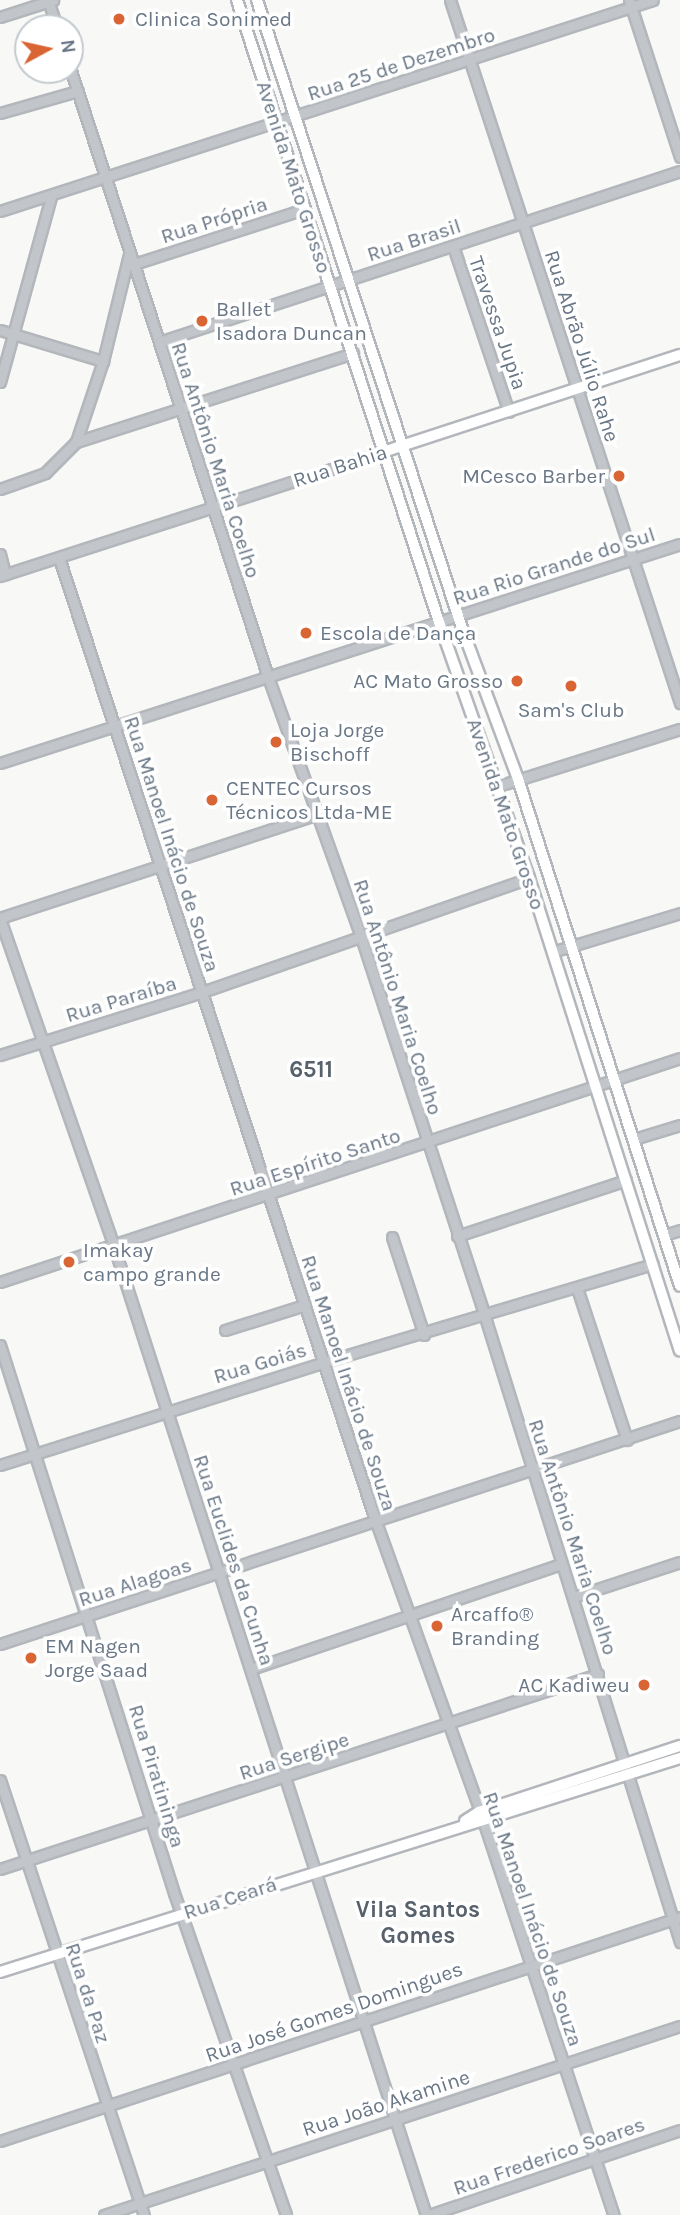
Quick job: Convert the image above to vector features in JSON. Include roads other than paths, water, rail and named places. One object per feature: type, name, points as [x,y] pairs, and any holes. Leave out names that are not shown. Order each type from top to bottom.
[{"type":"main road","name":"Avenida Mato Grosso","points":[[237,0],[439,622],[529,878],[680,1350]]},
{"type":"main road","name":"Avenida Mato Grosso","points":[[257,0],[458,616],[518,779],[680,1286]]},
{"type":"main road","name":"Rua Bahia","points":[[383,452],[680,355]]},
{"type":"main road","points":[[649,1252],[666,1239]]},
{"type":"main road","points":[[653,1264],[674,1268]]},
{"type":"main road","name":"Rua Ceará","points":[[629,1769],[680,1746]]},
{"type":"main road","name":"Rua Ceará","points":[[0,1972],[629,1769],[680,1758]]},
{"type":"street","name":"Rua Abrão Júlio Rahe","points":[[450,0],[680,703]]},
{"type":"street","name":"Rua 25 de Dezembro","points":[[0,211],[51,197],[470,60],[630,4],[653,0]]},
{"type":"street","points":[[0,17],[50,1]]},
{"type":"street","points":[[630,4],[680,157]]},
{"type":"street","name":"Rua Antônio Maria Coelho","points":[[76,84],[268,677],[360,937],[485,1317],[676,1918],[680,1942]]},
{"type":"street","points":[[0,113],[78,91]]},
{"type":"street","name":"Rua Brasil","points":[[159,342],[680,172]]},
{"type":"street","points":[[0,382],[51,197]]},
{"type":"street","name":"Rua Própria","points":[[134,264],[304,209]]},
{"type":"street","name":"Travessa Jupia","points":[[453,246],[509,412]]},
{"type":"street","points":[[0,489],[37,478],[58,465],[76,442],[103,361],[130,252]]},
{"type":"street","points":[[0,330],[103,361]]},
{"type":"street","points":[[76,442],[353,353]]},
{"type":"street","name":"Rua Bahia","points":[[3,575],[383,452]]},
{"type":"street","name":"Rua Rio Grande do Sul","points":[[0,763],[680,544]]},
{"type":"street","points":[[0,554],[3,575]]},
{"type":"street","name":"Rua Manoel Inácio de Souza","points":[[59,558],[376,1522],[481,1816],[614,2215]]},
{"type":"street","points":[[498,786],[680,729]]},
{"type":"street","points":[[0,919],[318,814]]},
{"type":"street","name":"Rua Paraíba","points":[[0,1055],[202,992],[529,878]]},
{"type":"street","points":[[552,952],[680,913]]},
{"type":"street","name":"Rua Euclides da Cunha","points":[[0,919],[46,1041],[251,1669],[394,2120],[428,2215]]},
{"type":"street","name":"Rua Espírito Santo","points":[[0,1282],[427,1145],[680,1058]]},
{"type":"street","points":[[634,1139],[680,1125]]},
{"type":"street","points":[[457,1236],[625,1180]]},
{"type":"street","points":[[666,1239],[680,1230]]},
{"type":"street","points":[[392,1237],[424,1335]]},
{"type":"street","name":"Rua Goiás","points":[[0,1465],[324,1362],[485,1317],[653,1264]]},
{"type":"street","points":[[577,1289],[627,1440]]},
{"type":"street","points":[[225,1330],[305,1305]]},
{"type":"street","name":"Rua Piratininga","points":[[0,1345],[89,1615],[182,1913],[286,2215]]},
{"type":"street","name":"Rua Alagoas","points":[[0,1644],[534,1471],[680,1420]]},
{"type":"street","points":[[573,1597],[680,1562]]},
{"type":"street","points":[[251,1669],[562,1564]]},
{"type":"street","name":"Rua Sergipe","points":[[0,1869],[284,1779],[598,1674]]},
{"type":"street","name":"Rua da Paz","points":[[0,1780],[144,2215]]},
{"type":"street","name":"Rua José Gomes Domingues","points":[[0,2141],[235,2065],[530,1963],[676,1918]]},
{"type":"street","name":"Rua João Akamine","points":[[104,2215],[563,2062],[680,2026]]},
{"type":"street","name":"Rua Frederico Soares","points":[[428,2215],[680,2130]]},
{"type":"place","name":"Clinica Sonimed","points":[[119,19]]},
{"type":"place","name":"Ballet Isadora Duncan","points":[[202,321]]},
{"type":"place","name":"MCesco Barber","points":[[619,476]]},
{"type":"place","name":"Escola de Dança","points":[[306,633]]},
{"type":"place","name":"AC Mato Grosso","points":[[517,681]]},
{"type":"place","name":"Sam's Club","points":[[571,686]]},
{"type":"place","name":"Loja Jorge Bischoff","points":[[276,742]]},
{"type":"place","name":"CENTEC Cursos Técnicos Ltda-ME","points":[[212,800]]},
{"type":"place","name":"Imakay campo grande","points":[[69,1262]]},
{"type":"place","name":"Arcaffo® Branding","points":[[437,1626]]},
{"type":"place","name":"EM Nagen Jorge Saad","points":[[31,1658]]},
{"type":"place","name":"AC Kadiweu","points":[[644,1685]]},
{"type":"district","name":"6511","points":[[311,1070]]},
{"type":"district","name":"Vila Santos Gomes","points":[[418,1923]]}]
